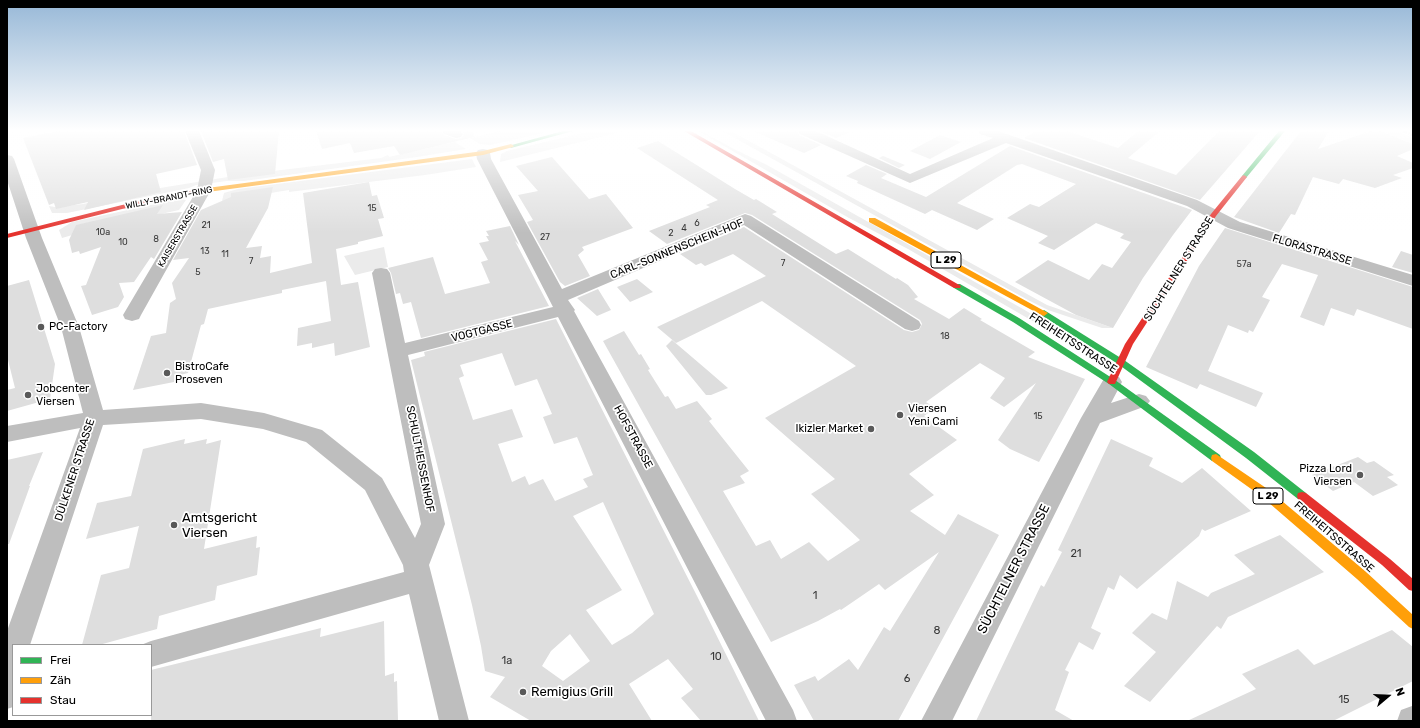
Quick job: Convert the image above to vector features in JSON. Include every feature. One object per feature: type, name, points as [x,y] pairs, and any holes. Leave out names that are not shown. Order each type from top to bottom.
[{"type":"main road","name":"WILLY-BRANDT-RING","points":[[7,236],[122,207],[204,190],[393,165]]},
{"type":"main road","name":"FREIHEITSSTRASSE","points":[[746,165],[1016,320],[1112,382],[1265,493],[1361,575],[1413,623]]},
{"type":"main road","name":"SÜCHTELNER STRASSE","points":[[1112,382],[1129,344],[1213,215],[1254,165]]},
{"type":"main road","name":"FREIHEITSSTRASSE","points":[[866,216],[1037,309],[1121,362],[1250,455],[1386,562],[1413,586]]},
{"type":"main road","points":[[1094,345],[1129,344]]},
{"type":"street","name":"DÜLKENER STRASSE","points":[[9,165],[31,230],[70,327],[95,418],[16,644]]},
{"type":"street","name":"KAISERSTRASSE","points":[[132,314],[204,190],[208,170],[206,165]]},
{"type":"street","name":"HOFSTRASSE","points":[[487,165],[562,303],[782,721]]},
{"type":"street","points":[[879,165],[910,179],[943,165]]},
{"type":"street","name":"FLORASTRASSE","points":[[1083,165],[1192,203],[1234,225],[1413,281]]},
{"type":"street","name":"CARL-SONNENSCHEIN-HOF","points":[[562,303],[745,219],[912,325]]},
{"type":"street","name":"SCHULTHEISSENHOF","points":[[381,273],[433,524],[417,573]]},
{"type":"street","name":"VOGTGASSE","points":[[398,351],[562,303]]},
{"type":"street","name":"SÜCHTELNER STRASSE","points":[[936,721],[1112,382]]},
{"type":"street","points":[[1092,418],[1139,401]]},
{"type":"street","points":[[7,434],[95,418],[201,410],[264,421],[314,436],[374,484],[417,573],[454,721]]},
{"type":"street","points":[[152,654],[417,573]]},
{"type":"street","points":[[7,672],[12,657]]},
{"type":"shaded area","points":[[323,165],[360,165],[244,181],[227,181],[196,185],[189,188],[67,213],[52,213],[49,206],[55,207],[83,204],[160,188],[240,175]]},
{"type":"shaded area","points":[[425,165],[475,165],[476,167],[289,192],[289,190],[222,201],[224,193],[238,189]]},
{"type":"shaded area","points":[[757,165],[767,165],[1023,309],[1075,340],[1080,346],[1074,345],[908,249],[849,218]]},
{"type":"shaded area","points":[[784,165],[793,165],[1047,305],[1113,328],[1102,328],[1048,310]]},
{"type":"shaded area","points":[[179,199],[186,200],[179,210],[93,229],[62,238],[59,230],[72,222]]},
{"type":"shaded area","points":[[384,247],[388,267],[355,275],[344,256]]},
{"type":"building","points":[[33,165],[197,165],[156,174],[161,192],[84,210],[88,202],[56,209],[54,203],[49,205]]},
{"type":"building","points":[[225,165],[276,165],[275,174],[228,180]]},
{"type":"building","points":[[559,165],[589,199],[606,194],[633,228],[582,247],[584,250],[578,255],[590,276],[565,286],[560,282],[527,222],[533,220],[518,195],[538,191],[516,166]]},
{"type":"building","points":[[663,165],[696,165],[735,189],[754,200],[756,199],[777,212],[772,214],[836,254],[848,249],[896,279],[897,278],[908,285],[918,297],[914,299],[949,319],[964,308],[982,319],[980,320],[1035,352],[1028,357],[1085,379],[1039,462],[1010,449],[998,440],[1036,383],[1004,407],[990,398],[1005,378],[980,363],[926,402],[935,408],[924,416],[957,440],[909,474],[934,495],[910,511],[945,535],[958,514],[999,535],[898,721],[814,721],[794,685],[815,676],[818,681],[849,659],[858,670],[884,627],[890,631],[939,552],[885,590],[879,584],[841,610],[840,609],[818,621],[771,642],[603,341],[624,331],[639,355],[641,354],[650,369],[648,370],[665,397],[668,396],[676,409],[697,401],[712,419],[709,421],[749,471],[740,476],[745,483],[723,491],[756,546],[770,540],[781,559],[809,542],[828,561],[860,540],[811,494],[835,479],[765,418],[856,366],[762,301],[676,343],[657,327],[766,276],[733,254],[705,266],[701,263],[696,265],[680,254],[744,227],[904,330],[912,332],[919,330],[922,324],[920,320],[752,215],[745,213],[667,244],[649,231],[710,207],[706,205],[718,200]]},
{"type":"building","points":[[866,165],[887,174],[881,178],[926,197],[979,165],[1017,165],[957,203],[994,219],[977,230],[932,210],[925,214],[857,183],[858,181],[846,176]]},
{"type":"building","points":[[893,165],[905,165],[899,168]]},
{"type":"building","points":[[1025,165],[1064,165],[1192,210],[1143,278],[1113,328],[1076,315],[1015,282],[1048,260],[1089,280],[1102,264],[1112,268],[1131,242],[1120,238],[1124,234],[1096,223],[1054,250],[1038,243],[1048,236],[1007,218],[1030,204],[1039,207],[1076,184]]},
{"type":"building","points":[[1101,165],[1148,165],[1176,175],[1186,165],[1230,165],[1200,200]]},
{"type":"building","points":[[1275,165],[1413,165],[1413,168],[1393,175],[1402,178],[1375,188],[1343,179],[1339,184],[1313,177],[1295,215],[1291,214],[1279,233],[1234,217]]},
{"type":"building","points":[[369,182],[372,196],[377,195],[384,218],[378,219],[383,236],[336,249],[341,285],[358,282],[370,347],[335,356],[334,343],[312,348],[312,343],[297,346],[298,328],[331,321],[326,281],[282,290],[282,293],[208,309],[204,324],[201,325],[188,373],[176,376],[174,382],[133,390],[151,336],[166,333],[170,303],[176,299],[172,283],[189,258],[173,260],[201,210],[231,197],[231,193],[273,187],[268,208],[246,248],[262,246],[260,258],[271,256],[270,273],[312,263],[303,193]]},
{"type":"building","points":[[163,205],[157,214],[182,212],[154,259],[151,257],[134,282],[119,283],[124,297],[118,307],[92,315],[81,286],[86,285],[101,247],[80,254],[79,251],[72,253],[69,240],[76,225]]},
{"type":"building","points":[[510,226],[519,245],[515,241],[549,306],[421,338],[411,302],[403,304],[400,293],[396,294],[391,273],[388,268],[433,257],[445,294],[490,283],[481,262],[488,260],[479,243],[489,241],[486,236],[489,236],[486,231]]},
{"type":"building","points":[[1225,228],[1413,287],[1413,329],[1357,309],[1354,316],[1331,308],[1324,326],[1300,317],[1318,275],[1282,264],[1262,297],[1270,300],[1253,332],[1249,330],[1248,333],[1228,325],[1208,371],[1263,393],[1256,407],[1200,384],[1197,389],[1146,367],[1199,266]]},
{"type":"building","points":[[1401,251],[1413,255],[1413,273],[1392,267]]},
{"type":"building","points":[[637,279],[653,292],[630,302],[617,287]]},
{"type":"building","points":[[29,280],[55,364],[50,399],[7,411],[7,390],[15,388],[7,356],[7,286]]},
{"type":"building","points":[[598,289],[611,310],[597,316],[577,298]]},
{"type":"building","points":[[556,319],[759,721],[701,721],[681,698],[693,689],[668,659],[629,684],[652,721],[531,721],[490,697],[505,677],[485,671],[472,605],[411,360],[425,356],[424,352]],"holes":[[[502,353],[515,386],[537,379],[552,414],[543,417],[554,444],[577,437],[593,475],[583,479],[588,487],[555,501],[543,479],[529,485],[525,476],[512,482],[498,444],[523,437],[512,409],[473,420],[459,378],[464,376],[460,365]],[[603,502],[654,614],[632,633],[612,645],[586,610],[622,590],[573,516]],[[570,634],[590,661],[563,681],[542,666],[551,651]]]},
{"type":"building","points":[[672,340],[728,388],[711,395],[706,395],[666,346]]},
{"type":"building","points":[[185,439],[184,444],[207,439],[206,444],[221,440],[204,549],[257,536],[256,548],[260,547],[257,575],[217,586],[215,600],[159,616],[157,629],[103,644],[82,644],[101,575],[129,568],[139,526],[86,539],[97,503],[131,496],[143,449]]},
{"type":"building","points":[[1111,439],[1153,458],[1149,466],[1182,483],[1202,468],[1251,511],[1205,531],[1202,529],[1199,536],[1137,589],[1120,575],[1114,590],[1108,587],[1091,628],[1101,633],[1093,650],[1079,642],[1065,670],[1069,672],[1055,710],[1074,721],[976,721],[1041,585],[1044,587],[1062,552],[1058,550]]},
{"type":"building","points":[[43,452],[29,486],[9,544],[7,544],[7,460]]},
{"type":"building","points":[[1358,457],[1367,463],[1374,461],[1394,475],[1387,477],[1398,485],[1373,496],[1354,482],[1333,491],[1312,475]]},
{"type":"building","points":[[1280,535],[1324,572],[1228,617],[1221,629],[1217,626],[1150,702],[1124,686],[1156,652],[1132,633],[1152,613],[1167,620],[1177,581],[1208,597],[1211,593],[1255,574],[1234,555]]},
{"type":"building","points":[[384,621],[385,676],[394,673],[394,682],[397,681],[398,721],[151,721],[152,670],[321,628],[320,637]]},
{"type":"building","points":[[1392,630],[1413,647],[1413,681],[1333,721],[1187,721],[1256,689],[1242,674],[1298,649],[1314,665]]},
{"type":"traffic: fast","points":[[1244,177],[1254,165]]},
{"type":"traffic: fast","points":[[957,286],[1016,320],[1112,382],[1216,458]]},
{"type":"traffic: fast","points":[[1044,313],[1121,362],[1250,455],[1302,496]]},
{"type":"traffic: slow","points":[[200,191],[394,165]]},
{"type":"traffic: slow","points":[[872,220],[1044,313]]},
{"type":"traffic: slow","points":[[1216,458],[1265,493],[1361,575],[1413,623]]},
{"type":"traffic: jam","points":[[746,165],[957,286]]},
{"type":"traffic: jam","points":[[1112,382],[1129,344],[1213,215],[1244,177]]},
{"type":"traffic: jam","points":[[7,236],[122,207],[200,191]]},
{"type":"traffic: jam","points":[[1302,496],[1386,562],[1413,586]]},
{"type":"place","name":"PC-Factory","points":[[41,327]]},
{"type":"place","name":"BistroCafe Proseven","points":[[167,373]]},
{"type":"place","name":"Jobcenter Viersen","points":[[28,395]]},
{"type":"place","name":"Viersen Yeni Cami","points":[[900,415]]},
{"type":"place","name":"Ikizler Market","points":[[871,429]]},
{"type":"place","name":"Pizza Lord Viersen","points":[[1360,475]]},
{"type":"place","name":"Amtsgericht Viersen","points":[[174,525]]},
{"type":"place","name":"Remigius Grill","points":[[523,692]]}]
